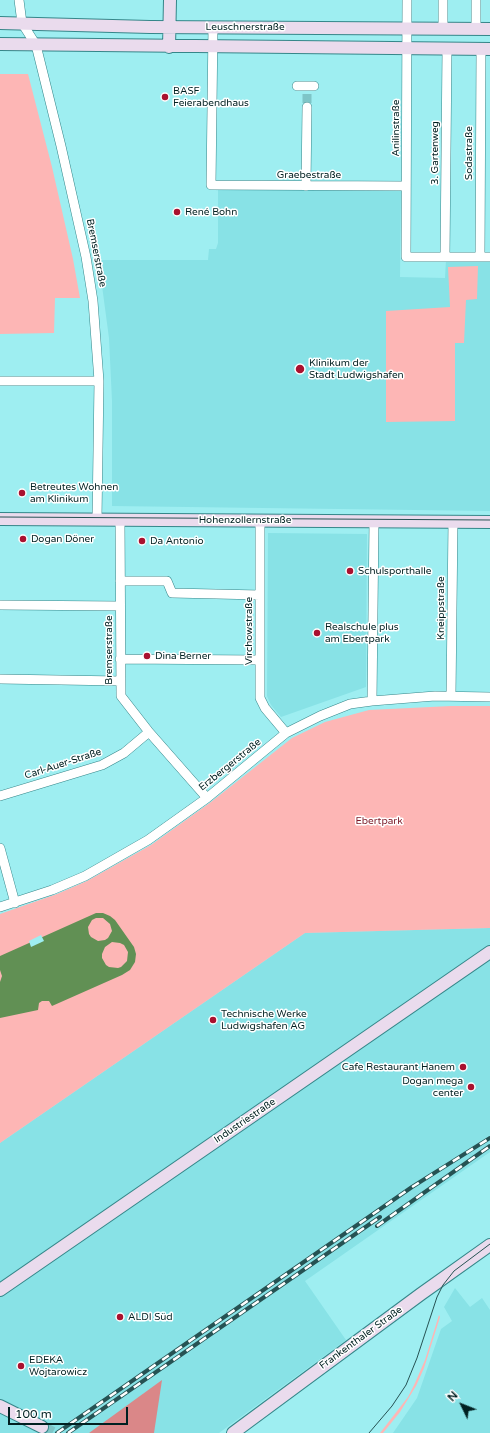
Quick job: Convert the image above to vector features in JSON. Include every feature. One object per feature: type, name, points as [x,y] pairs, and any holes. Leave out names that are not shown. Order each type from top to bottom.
[{"type":"street","name":"Bremserstraße","points":[[19,0],[22,23],[36,45],[86,257],[94,301],[99,381],[97,519]]},
{"type":"street","points":[[169,47],[170,0]]},
{"type":"street","name":"Anilinstraße","points":[[408,0],[406,257],[445,257]]},
{"type":"street","points":[[443,0],[443,29]]},
{"type":"street","points":[[476,0],[476,29]]},
{"type":"street","name":"Leuschnerstraße","points":[[0,23],[169,27],[490,29]]},
{"type":"street","points":[[213,27],[213,47]]},
{"type":"street","name":"Leuschnerstraße","points":[[0,44],[169,47],[486,49]]},
{"type":"street","name":"Graebestraße","points":[[213,47],[211,185],[406,186]]},
{"type":"street","name":"3. Gartenweg","points":[[445,257],[447,49]]},
{"type":"street","name":"Sodastraße","points":[[480,257],[486,49]]},
{"type":"street","points":[[306,186],[307,107]]},
{"type":"street","points":[[445,257],[490,257]]},
{"type":"street","points":[[0,381],[99,381]]},
{"type":"street","name":"Hohenzollernstraße","points":[[0,519],[490,522]]},
{"type":"street","name":"Bremserstraße","points":[[120,519],[121,696],[149,732],[206,798]]},
{"type":"street","name":"Virchowstraße","points":[[260,520],[260,698],[265,708],[286,733]]},
{"type":"street","points":[[372,701],[374,521]]},
{"type":"street","name":"Kneippstraße","points":[[451,696],[453,521]]},
{"type":"street","points":[[120,580],[167,581],[172,593],[260,595]]},
{"type":"street","points":[[0,605],[120,606]]},
{"type":"street","points":[[120,659],[260,660]]},
{"type":"street","points":[[0,679],[120,681]]},
{"type":"street","name":"Erzbergerstraße","points":[[0,907],[52,890],[85,876],[148,840],[206,798],[286,733],[320,716],[350,704],[372,701],[451,696],[490,697]]},
{"type":"street","name":"Carl-Auer-Straße","points":[[0,796],[102,764],[124,753],[149,732]]},
{"type":"street","points":[[0,848],[15,903]]},
{"type":"street","name":"Industriestraße","points":[[0,1290],[490,952]]},
{"type":"street","name":"Frankenthaler Straße","points":[[233,1433],[490,1245]]},
{"type":"street","points":[[0,1406],[42,1427]]},
{"type":"shaded area","name":"Klinikum der Stadt Ludwigshafen","points":[[218,188],[401,191],[400,277],[445,278],[446,260],[490,260],[490,511],[112,506],[112,401],[109,338],[101,278],[101,260],[208,260],[209,249],[216,249],[218,243]]},
{"type":"shaded area","name":"Realschule plus am Ebertpark","points":[[268,533],[367,534],[366,687],[281,717],[271,705],[267,696]]},
{"type":"shaded area","points":[[96,913],[103,913],[115,920],[134,947],[136,954],[135,962],[130,970],[122,975],[52,1006],[49,1001],[42,1001],[39,1003],[38,1010],[0,1018],[0,982],[2,976],[0,970],[0,956]],"holes":[[[96,918],[103,918],[110,924],[112,931],[105,940],[98,941],[89,934],[88,927],[92,920]],[[112,942],[124,945],[128,952],[127,961],[118,968],[109,967],[102,958],[105,947]]]},
{"type":"shaded area","points":[[490,928],[490,1152],[305,1281],[346,1340],[219,1433],[0,1433],[0,1143],[305,933]]},
{"type":"shaded area","points":[[455,1288],[470,1307],[482,1298],[490,1310],[490,1433],[393,1433],[417,1398],[441,1329],[452,1321],[444,1307]]},
{"type":"shaded area","points":[[162,1380],[154,1433],[89,1433]]},
{"type":"green space","points":[[0,74],[28,74],[52,167],[73,259],[80,298],[55,298],[54,333],[0,334]]},
{"type":"green space","points":[[478,266],[477,299],[466,300],[464,343],[455,343],[455,421],[386,422],[386,311],[450,307],[448,267]]},
{"type":"green space","name":"Ebertpark","points":[[451,706],[490,706],[490,928],[305,933],[0,1143],[0,914],[57,894],[87,881],[151,845],[211,802],[292,738],[325,722],[369,710]]},
{"type":"green space","points":[[439,1315],[440,1317],[424,1368],[416,1386],[400,1412],[383,1433],[380,1433],[408,1397],[415,1383],[425,1360]]},
{"type":"pier","points":[[41,935],[44,941],[31,947],[29,941]]},
{"type":"tunnel","points":[[307,94],[307,107]]},
{"type":"tunnel","points":[[42,1427],[53,1433]]},
{"type":"tram line","points":[[0,517],[490,520]]},
{"type":"tram line","points":[[369,1433],[392,1406],[406,1385],[417,1358],[437,1297],[443,1285],[454,1271],[490,1244]]},
{"type":"railway","points":[[57,1433],[412,1187],[490,1138]]},
{"type":"railway","points":[[377,1226],[490,1146]]},
{"type":"railway","points":[[68,1433],[380,1217]]},
{"type":"place","name":"BASF Feierabendhaus","points":[[165,97]]},
{"type":"place","name":"René Bohn","points":[[177,212]]},
{"type":"place","name":"Klinikum der Stadt Ludwigshafen","points":[[300,369]]},
{"type":"place","name":"Betreutes Wohnen am Klinikum","points":[[22,493]]},
{"type":"place","name":"Dogan Döner","points":[[23,539]]},
{"type":"place","name":"Da Antonio","points":[[142,541]]},
{"type":"place","name":"Schulsporthalle","points":[[350,571]]},
{"type":"place","name":"Realschule plus am Ebertpark","points":[[317,633]]},
{"type":"place","name":"Dina Berner","points":[[147,656]]},
{"type":"place","name":"Technische Werke Ludwigshafen AG","points":[[213,1020]]},
{"type":"place","name":"Cafe Restaurant Hanem","points":[[463,1067]]},
{"type":"place","name":"Dogan mega center","points":[[471,1087]]},
{"type":"place","name":"ALDI Süd","points":[[120,1317]]},
{"type":"place","name":"EDEKA Wojtarowicz","points":[[21,1366]]}]
